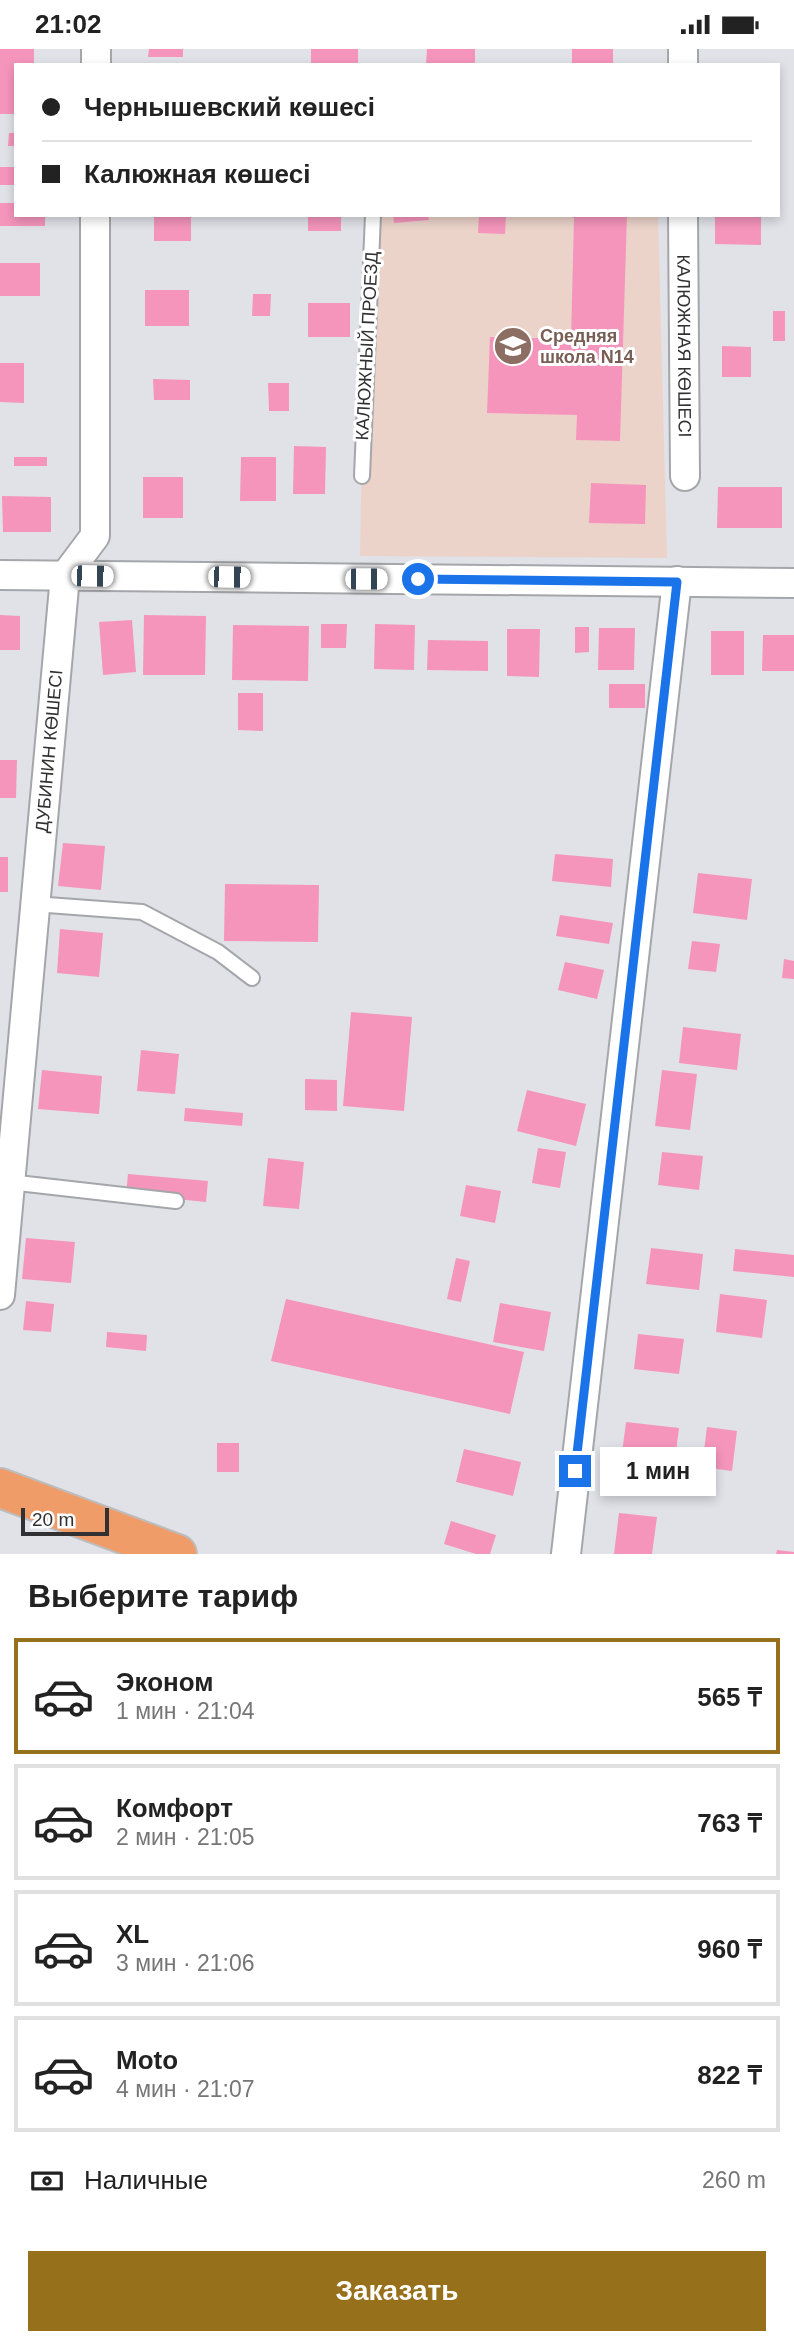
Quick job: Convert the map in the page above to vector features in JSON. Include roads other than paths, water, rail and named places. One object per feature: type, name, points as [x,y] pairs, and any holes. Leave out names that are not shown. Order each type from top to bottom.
[{"type":"highway","points":[[0,1488],[177,1554]]},
{"type":"street","points":[[65,576],[95,536],[95,217]]},
{"type":"street","name":"КАЛЮЖНАЯ КӨШЕСІ","points":[[683,217],[685,476]]},
{"type":"street","points":[[0,575],[794,583]]},
{"type":"street","name":"ДУБИНИН КӨШЕСІ","points":[[0,1295],[65,576]]},
{"type":"street","points":[[566,1554],[677,582]]},
{"type":"lane","name":"КАЛЮЖНЫЙ ПРОЕЗД","points":[[362,476],[373,217]]},
{"type":"lane","points":[[34,904],[142,912],[218,953],[252,978]]},
{"type":"lane","points":[[9,1182],[176,1201]]},
{"type":"place","name":"Средняя школа N14","points":[[513,346]]}]
